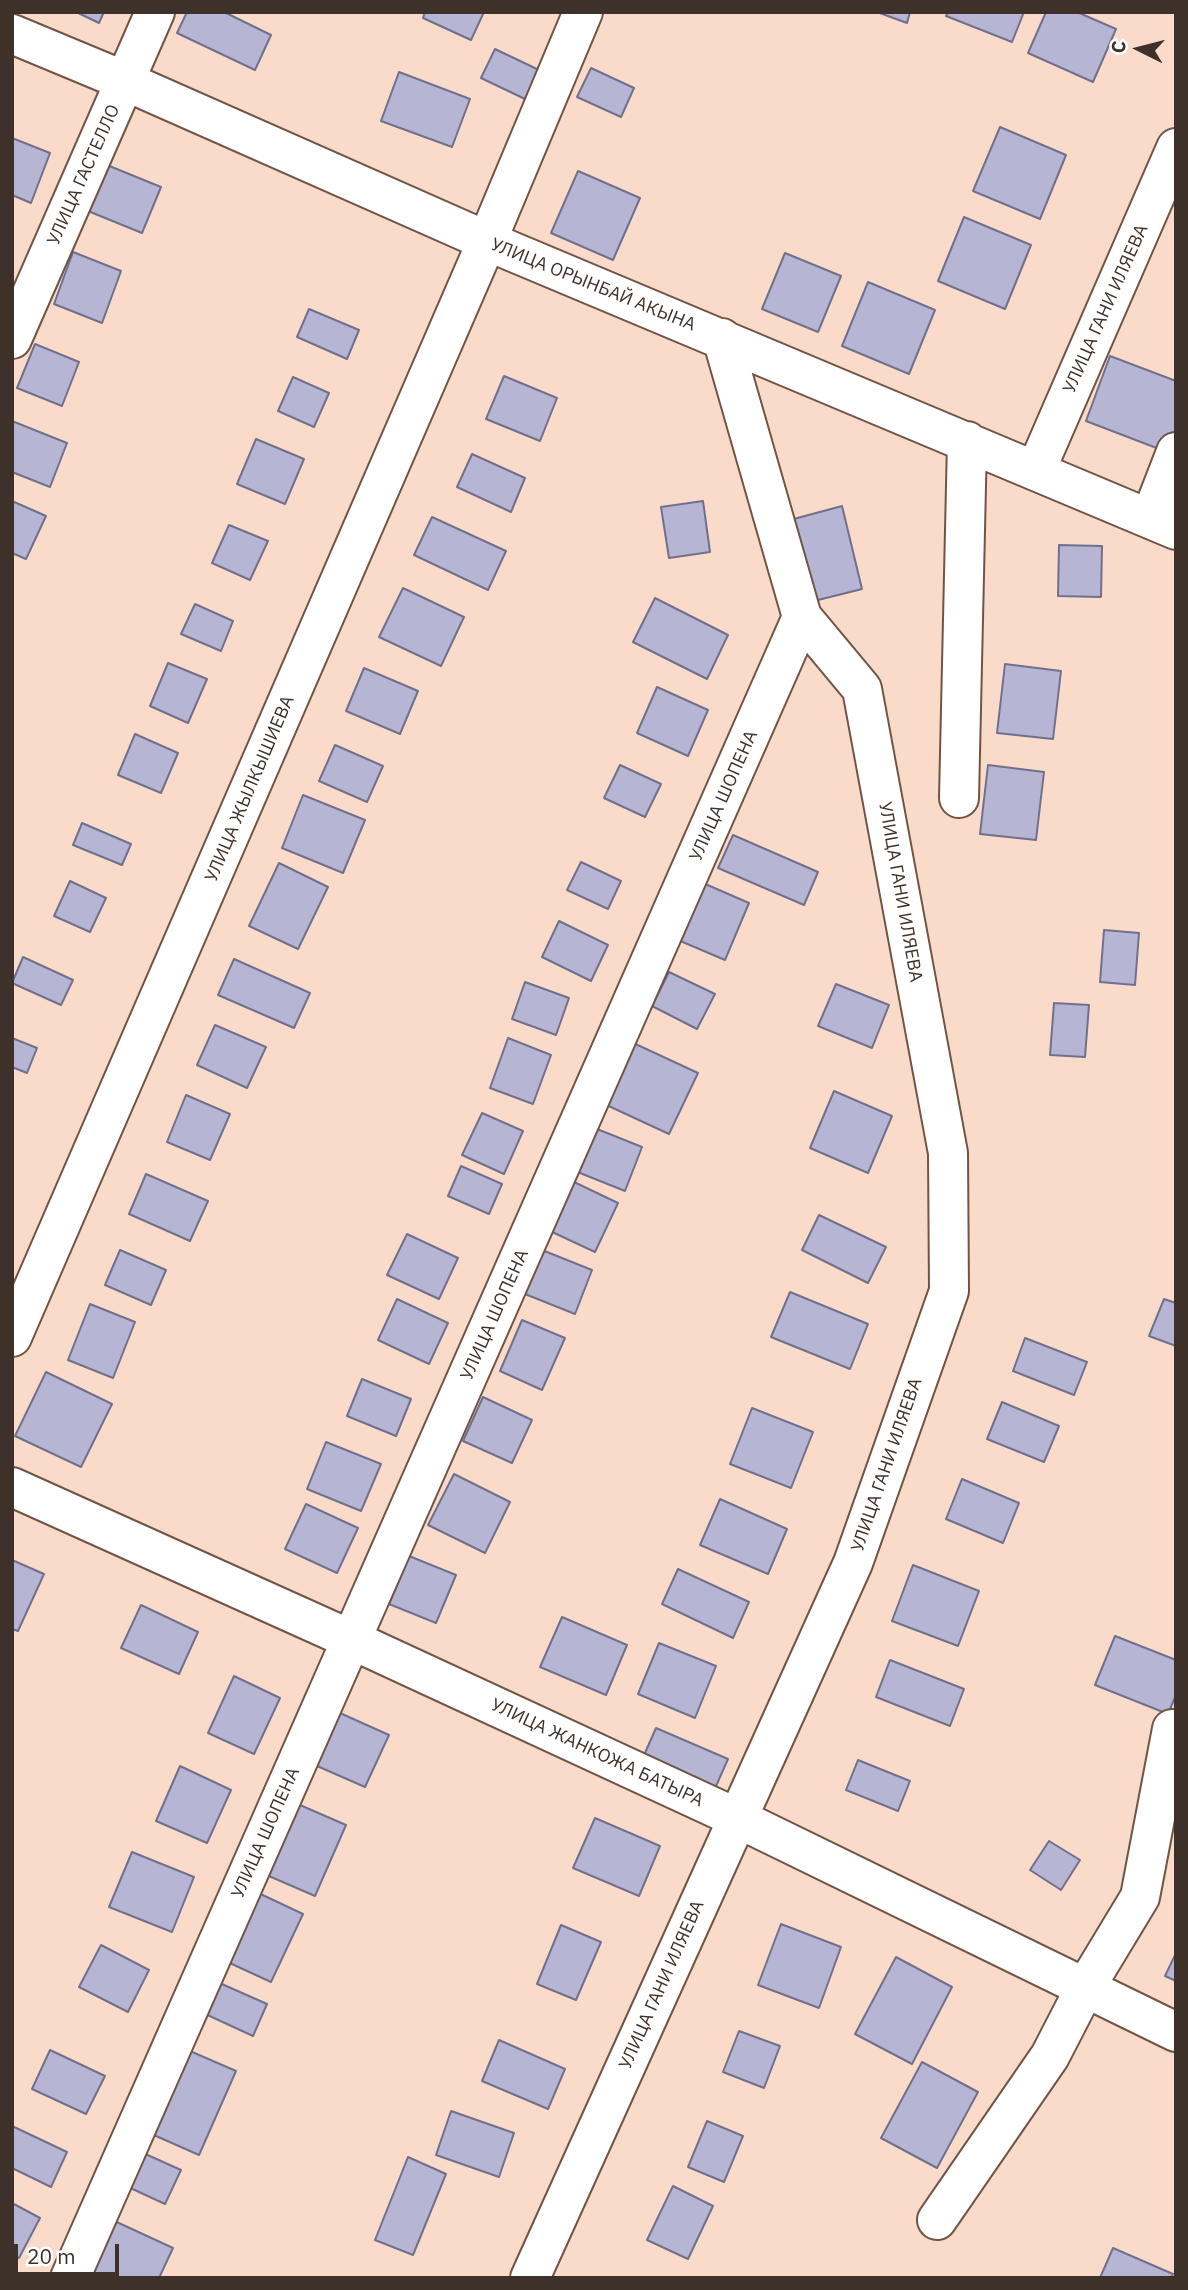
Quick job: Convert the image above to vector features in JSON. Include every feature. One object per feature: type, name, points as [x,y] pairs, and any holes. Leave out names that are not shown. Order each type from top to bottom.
[{"type":"street","name":"УЛИЦА ГАСТЕЛЛО","points":[[12,339],[155,12]]},
{"type":"street","name":"УЛИЦА ЖЫЛКЫШИЕВА","points":[[12,1337],[487,241],[583,12]]},
{"type":"street","name":"УЛИЦА ОРЫНБАЙ АКЫНА","points":[[12,34],[487,241],[1163,524]]},
{"type":"street","name":"УЛИЦА ГАНИ ИЛЯЕВА","points":[[1035,470],[1176,148]]},
{"type":"street","points":[[722,338],[803,617]]},
{"type":"street","points":[[959,799],[967,440]]},
{"type":"street","points":[[1163,524],[1176,452]]},
{"type":"street","name":"УЛИЦА ГАНИ ИЛЯЕВА","points":[[530,2278],[853,1563],[948,1292],[948,1153],[862,689],[803,617]]},
{"type":"street","name":"УЛИЦА ШОПЕНА","points":[[70,2278],[803,617]]},
{"type":"street","name":"УЛИЦА ЖАНКОЖА БАТЫРА","points":[[12,1487],[737,1818],[1176,2032]]},
{"type":"street","points":[[937,2220],[1051,2056],[1085,1988],[1139,1897],[1172,1729]]},
{"type":"building","points":[[76,12],[104,12],[99,23]]},
{"type":"building","points":[[187,12],[224,12],[271,35],[255,70],[177,33]]},
{"type":"building","points":[[425,12],[484,12],[471,40],[423,18]]},
{"type":"building","points":[[877,12],[910,12],[907,23]]},
{"type":"building","points":[[948,12],[1024,12],[1012,42],[946,16]]},
{"type":"building","points":[[1046,12],[1077,12],[1116,29],[1093,82],[1028,53]]},
{"type":"building","points":[[495,49],[539,70],[525,99],[481,78]]},
{"type":"building","points":[[591,68],[634,88],[621,117],[577,97]]},
{"type":"building","points":[[399,72],[470,99],[452,147],[381,121]]},
{"type":"building","points":[[1000,127],[1066,155],[1040,219],[973,191]]},
{"type":"building","points":[[12,138],[50,153],[31,203],[12,195]]},
{"type":"building","points":[[107,165],[161,187],[142,233],[88,211]]},
{"type":"building","points":[[578,171],[640,198],[613,260],[551,233]]},
{"type":"building","points":[[964,217],[1031,245],[1005,309],[938,281]]},
{"type":"building","points":[[73,252],[121,271],[102,323],[54,304]]},
{"type":"building","points":[[785,253],[841,276],[818,332],[762,309]]},
{"type":"building","points":[[868,282],[935,310],[909,374],[842,346]]},
{"type":"building","points":[[309,309],[359,330],[347,359],[297,337]]},
{"type":"building","points":[[35,344],[79,362],[62,406],[17,388]]},
{"type":"building","points":[[1110,356],[1176,381],[1176,428],[1167,452],[1086,421]]},
{"type":"building","points":[[504,376],[557,398],[540,441],[486,419]]},
{"type":"building","points":[[293,377],[329,393],[314,427],[278,411]]},
{"type":"building","points":[[12,421],[67,443],[50,487],[12,472]]},
{"type":"building","points":[[256,439],[304,459],[285,504],[237,484]]},
{"type":"building","points":[[472,454],[525,478],[511,512],[457,487]]},
{"type":"building","points":[[12,501],[46,516],[26,559],[12,553]]},
{"type":"building","points":[[703,501],[710,552],[669,558],[661,507]]},
{"type":"building","points":[[842,506],[862,589],[810,602],[790,520]]},
{"type":"building","points":[[432,517],[506,551],[488,590],[414,555]]},
{"type":"building","points":[[229,525],[268,541],[250,580],[212,563]]},
{"type":"building","points":[[1059,545],[1102,546],[1101,597],[1058,596]]},
{"type":"building","points":[[403,588],[464,617],[441,666],[379,637]]},
{"type":"building","points":[[655,598],[728,635],[707,679],[633,642]]},
{"type":"building","points":[[195,604],[233,621],[221,651],[181,634]]},
{"type":"building","points":[[168,663],[207,679],[188,723],[150,706]]},
{"type":"building","points":[[1005,664],[1061,671],[1053,739],[997,733]]},
{"type":"building","points":[[364,668],[418,691],[400,734],[346,711]]},
{"type":"building","points":[[657,687],[708,710],[688,756],[637,733]]},
{"type":"building","points":[[135,734],[178,753],[161,793],[118,775]]},
{"type":"building","points":[[335,745],[383,766],[367,802],[319,781]]},
{"type":"building","points":[[620,765],[661,784],[645,817],[604,798]]},
{"type":"building","points":[[988,765],[1044,772],[1036,840],[980,834]]},
{"type":"building","points":[[303,795],[365,820],[343,873],[282,848]]},
{"type":"building","points":[[82,823],[131,844],[122,865],[73,845]]},
{"type":"building","points":[[733,835],[818,872],[804,905],[718,868]]},
{"type":"building","points":[[581,862],[621,881],[608,909],[567,890]]},
{"type":"building","points":[[279,863],[328,887],[298,949],[249,926]]},
{"type":"building","points":[[70,881],[106,898],[90,932],[54,916]]},
{"type":"building","points":[[703,883],[749,903],[725,960],[678,940]]},
{"type":"building","points":[[559,921],[608,945],[591,981],[542,957]]},
{"type":"building","points":[[1104,930],[1139,933],[1135,985],[1100,982]]},
{"type":"building","points":[[23,957],[73,980],[61,1005],[12,983]]},
{"type":"building","points":[[234,959],[310,993],[294,1028],[218,995]]},
{"type":"building","points":[[669,972],[715,994],[697,1029],[652,1006]]},
{"type":"building","points":[[525,982],[569,998],[556,1035],[512,1019]]},
{"type":"building","points":[[836,984],[889,1005],[872,1048],[818,1026]]},
{"type":"building","points":[[1054,1003],[1089,1005],[1085,1057],[1050,1055]]},
{"type":"building","points":[[215,1025],[266,1047],[247,1088],[197,1065]]},
{"type":"building","points":[[12,1038],[37,1048],[27,1073],[12,1067]]},
{"type":"building","points":[[508,1038],[551,1055],[533,1104],[490,1088]]},
{"type":"building","points":[[629,1041],[698,1073],[669,1134],[600,1102]]},
{"type":"building","points":[[834,1091],[892,1116],[868,1173],[810,1148]]},
{"type":"building","points":[[186,1095],[230,1114],[210,1160],[167,1142]]},
{"type":"building","points":[[482,1113],[523,1131],[504,1174],[462,1155]]},
{"type":"building","points":[[592,1127],[642,1147],[625,1191],[575,1171]]},
{"type":"building","points":[[461,1166],[502,1184],[489,1214],[448,1196]]},
{"type":"building","points":[[146,1174],[208,1201],[190,1241],[129,1214]]},
{"type":"building","points":[[574,1182],[618,1203],[595,1252],[550,1231]]},
{"type":"building","points":[[819,1215],[886,1247],[868,1283],[802,1250]]},
{"type":"building","points":[[407,1234],[458,1258],[439,1299],[387,1275]]},
{"type":"building","points":[[120,1250],[166,1270],[151,1305],[105,1285]]},
{"type":"building","points":[[542,1250],[592,1270],[575,1314],[525,1294]]},
{"type":"building","points":[[790,1292],[868,1324],[850,1369],[771,1337]]},
{"type":"building","points":[[397,1299],[448,1323],[429,1364],[378,1340]]},
{"type":"building","points":[[1164,1299],[1176,1303],[1176,1346],[1149,1336]]},
{"type":"building","points":[[90,1304],[135,1322],[113,1378],[68,1360]]},
{"type":"building","points":[[522,1320],[565,1338],[542,1390],[500,1371]]},
{"type":"building","points":[[1025,1338],[1087,1362],[1074,1395],[1013,1371]]},
{"type":"building","points":[[46,1372],[112,1404],[81,1467],[15,1436]]},
{"type":"building","points":[[362,1379],[411,1399],[396,1436],[347,1416]]},
{"type":"building","points":[[483,1397],[532,1420],[512,1463],[463,1441]]},
{"type":"building","points":[[1002,1402],[1059,1426],[1044,1462],[987,1439]]},
{"type":"building","points":[[752,1408],[813,1432],[791,1488],[730,1464]]},
{"type":"building","points":[[326,1442],[381,1464],[361,1511],[307,1489]]},
{"type":"building","points":[[454,1474],[510,1502],[485,1553],[428,1525]]},
{"type":"building","points":[[962,1479],[1019,1503],[1003,1543],[946,1519]]},
{"type":"building","points":[[720,1499],[787,1529],[768,1574],[700,1545]]},
{"type":"building","points":[[306,1504],[358,1528],[337,1573],[285,1549]]},
{"type":"building","points":[[409,1556],[456,1575],[436,1623],[389,1604]]},
{"type":"building","points":[[12,1560],[44,1574],[18,1631],[12,1629]]},
{"type":"building","points":[[913,1565],[979,1591],[958,1646],[892,1621]]},
{"type":"building","points":[[678,1569],[749,1602],[733,1638],[662,1604]]},
{"type":"building","points":[[141,1605],[198,1632],[179,1674],[121,1648]]},
{"type":"building","points":[[562,1617],[627,1645],[606,1695],[540,1667]]},
{"type":"building","points":[[1115,1636],[1176,1660],[1176,1695],[1168,1714],[1095,1685]]},
{"type":"building","points":[[659,1643],[716,1666],[695,1718],[638,1694]]},
{"type":"building","points":[[890,1660],[964,1689],[950,1726],[876,1697]]},
{"type":"building","points":[[234,1676],[280,1698],[254,1754],[208,1733]]},
{"type":"building","points":[[331,1709],[389,1735],[365,1787],[308,1762]]},
{"type":"building","points":[[656,1728],[728,1759],[713,1793],[641,1762]]},
{"type":"building","points":[[858,1760],[910,1781],[898,1811],[846,1790]]},
{"type":"building","points":[[180,1766],[231,1790],[207,1843],[156,1821]]},
{"type":"building","points":[[293,1802],[346,1825],[315,1896],[262,1873]]},
{"type":"building","points":[[595,1818],[660,1846],[639,1896],[573,1868]]},
{"type":"building","points":[[1049,1841],[1080,1860],[1061,1890],[1030,1870]]},
{"type":"building","points":[[132,1852],[194,1877],[172,1932],[109,1907]]},
{"type":"building","points":[[252,1890],[303,1914],[271,1982],[221,1959]]},
{"type":"building","points":[[781,1924],[841,1947],[819,2008],[758,1985]]},
{"type":"building","points":[[561,1925],[601,1942],[576,2000],[537,1984]]},
{"type":"building","points":[[101,1945],[149,1970],[128,2012],[79,1987]]},
{"type":"building","points":[[1176,1953],[1176,1981],[1165,1976]]},
{"type":"building","points":[[896,1957],[952,1987],[912,2064],[855,2034]]},
{"type":"building","points":[[215,1981],[267,2004],[253,2036],[201,2012]]},
{"type":"building","points":[[739,2031],[780,2046],[764,2088],[723,2072]]},
{"type":"building","points":[[499,2040],[565,2069],[548,2109],[482,2081]]},
{"type":"building","points":[[183,2048],[236,2071],[199,2155],[147,2132]]},
{"type":"building","points":[[50,2050],[105,2076],[86,2114],[32,2089]]},
{"type":"building","points":[[922,2062],[978,2092],[937,2168],[881,2138]]},
{"type":"building","points":[[451,2111],[514,2133],[499,2177],[436,2155]]},
{"type":"building","points":[[707,2121],[743,2136],[724,2182],[688,2167]]},
{"type":"building","points":[[12,2126],[67,2152],[51,2187],[12,2168]]},
{"type":"building","points":[[141,2152],[181,2170],[165,2204],[126,2186]]},
{"type":"building","points":[[408,2157],[446,2174],[413,2255],[375,2240]]},
{"type":"building","points":[[673,2186],[713,2206],[688,2259],[647,2240]]},
{"type":"building","points":[[12,2203],[40,2218],[19,2258],[12,2254]]},
{"type":"building","points":[[108,2218],[173,2248],[159,2278],[81,2278]]},
{"type":"building","points":[[1113,2248],[1173,2274],[1171,2278],[1100,2278]]}]
